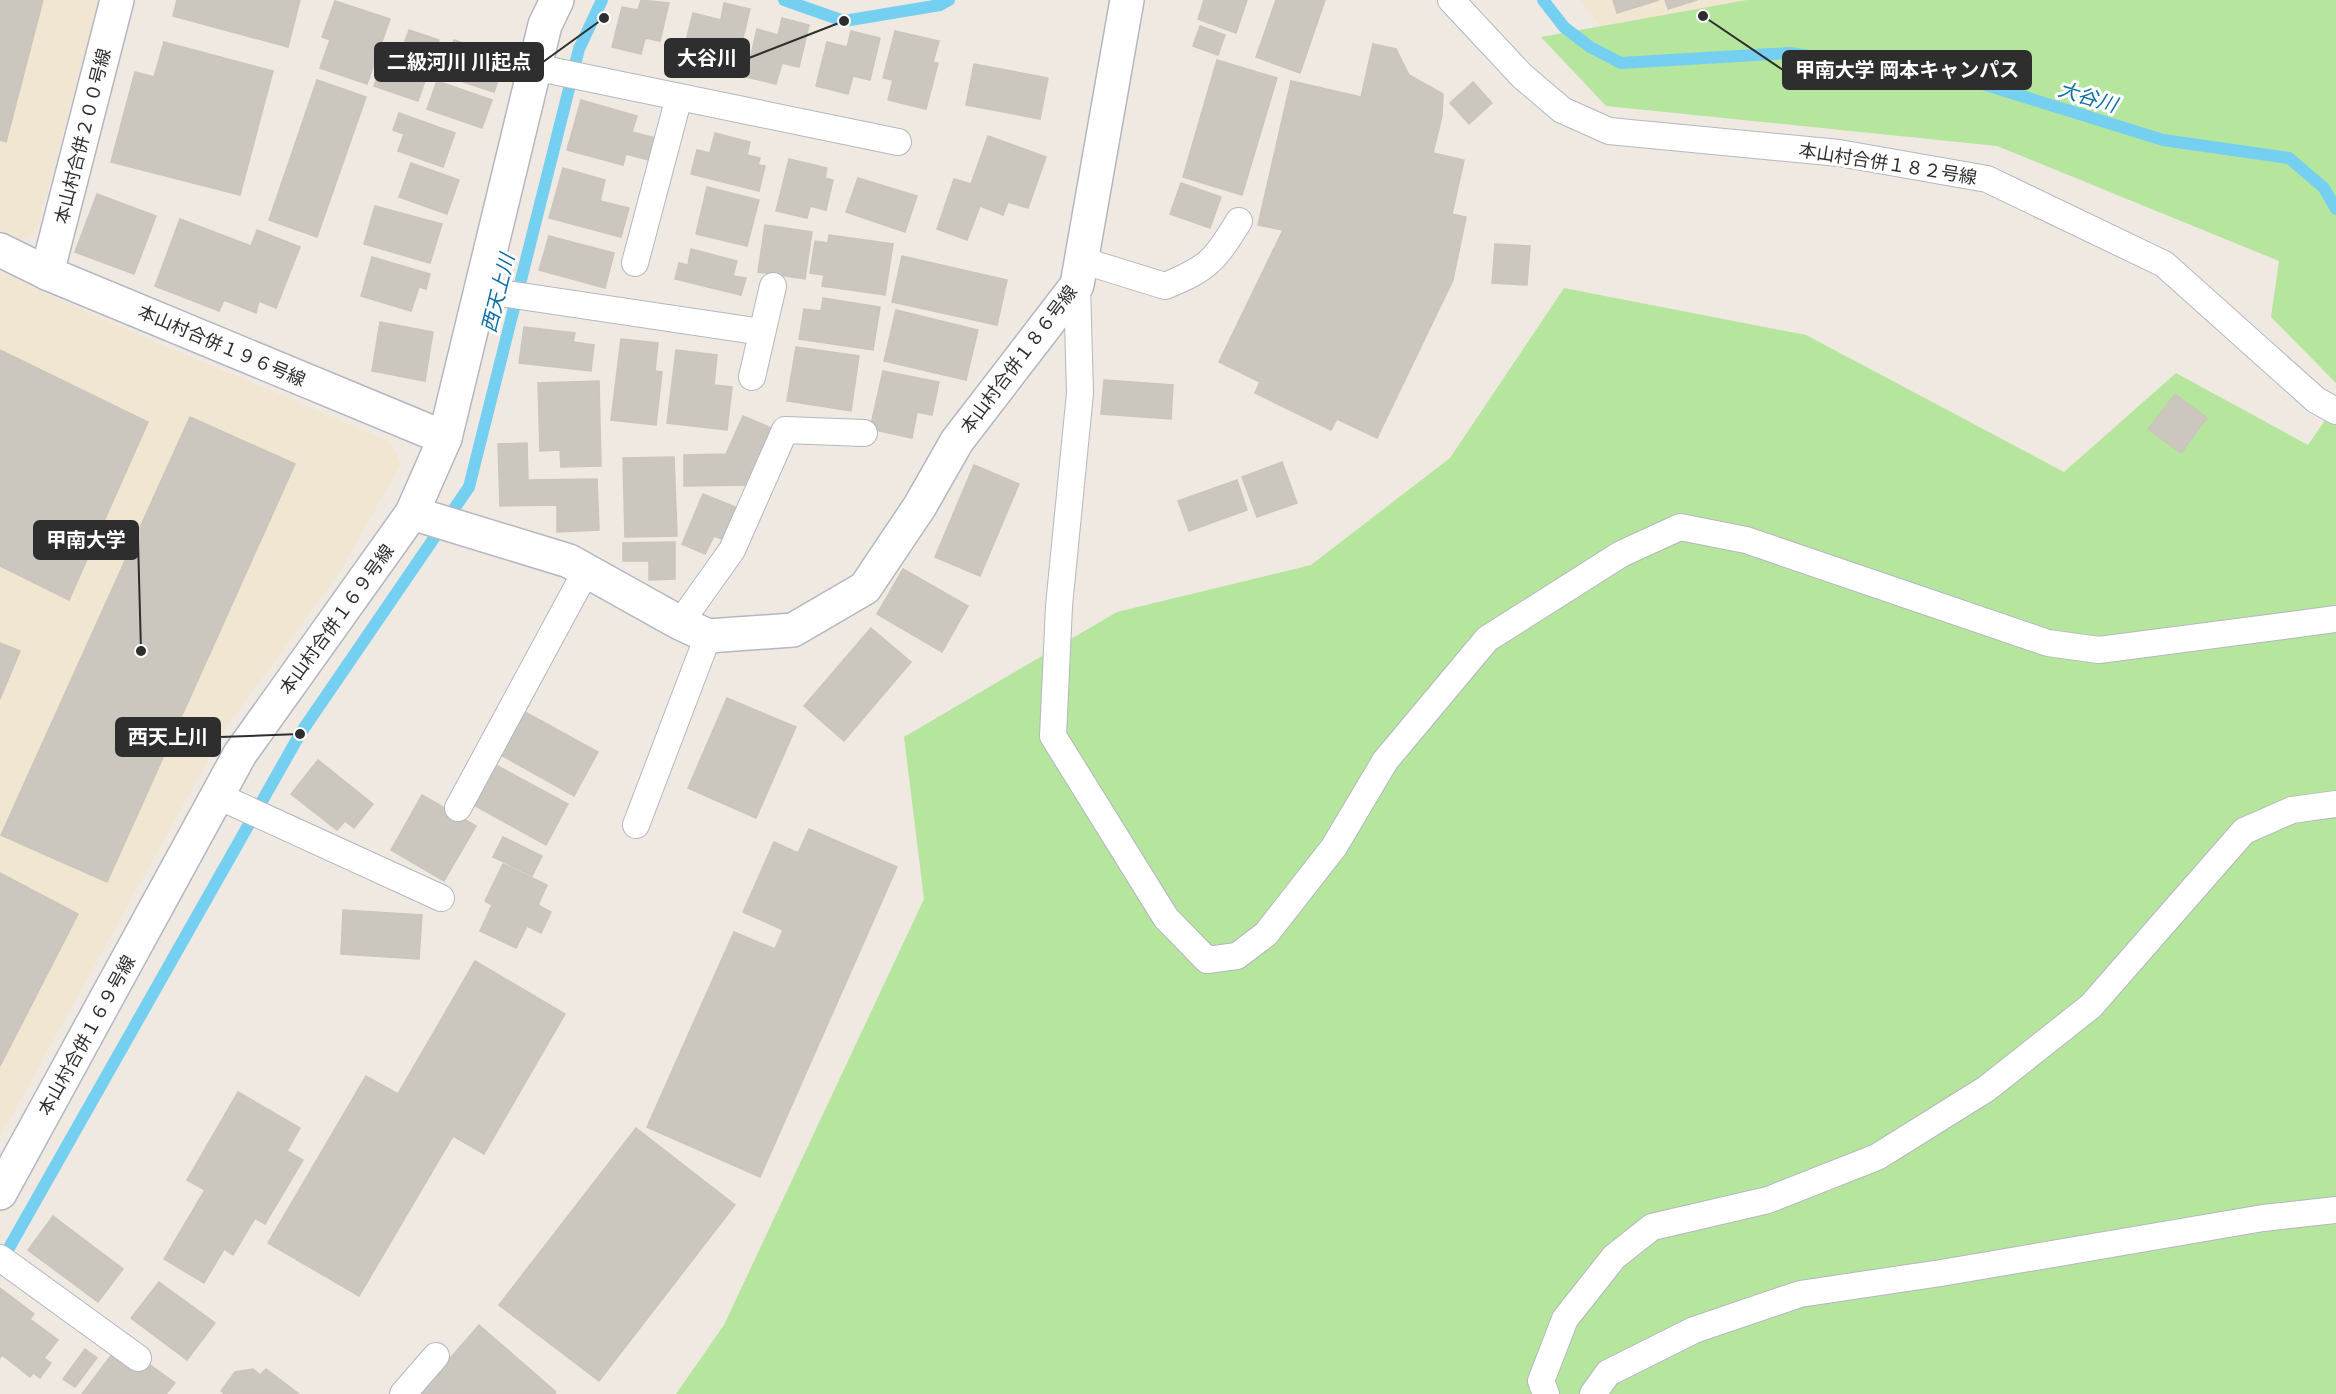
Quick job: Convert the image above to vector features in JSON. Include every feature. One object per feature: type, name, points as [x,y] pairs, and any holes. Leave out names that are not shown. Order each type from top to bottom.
[{"type":"street","name":"本山村合併２００号線","points":[[47,273],[117,0]]},
{"type":"street","name":"本山村合併１６９号線","points":[[0,1193],[240,754],[412,513],[445,438],[534,67],[545,25],[557,0]]},
{"type":"street","name":"本山村合併１８６号線","points":[[694,630],[793,630],[865,588],[920,506],[957,441],[1079,272],[1126,0]]},
{"type":"street","name":"本山村合併１９６号線","points":[[0,250],[47,273],[445,438]]},
{"type":"street","points":[[412,513],[569,561],[694,630]]},
{"type":"lane","name":"本山村合併１８２号線","points":[[1451,0],[1522,76],[1562,110],[1609,131],[1839,153],[1988,179],[2164,264],[2316,400],[2336,411]]},
{"type":"lane","points":[[534,67],[898,142]]},
{"type":"lane","points":[[635,263],[679,97]]},
{"type":"lane","points":[[1239,221],[1216,257],[1195,273],[1165,286],[1079,272],[1080,393],[1059,606],[1053,736],[1166,918],[1207,960],[1237,956],[1266,934],[1334,847],[1385,760],[1487,639],[1621,554],[1680,527],[1746,540],[2048,644],[2100,650],[2336,619]]},
{"type":"lane","points":[[752,377],[773,286]]},
{"type":"lane","points":[[480,290],[762,332]]},
{"type":"lane","points":[[636,825],[694,630],[785,430],[864,433]]},
{"type":"lane","points":[[458,808],[586,571]]},
{"type":"lane","points":[[218,796],[262,814],[441,898]]},
{"type":"lane","points":[[1546,1394],[1541,1381],[1565,1319],[1614,1257],[1652,1227],[1768,1200],[1877,1157],[1986,1089],[2091,1006],[2244,831],[2292,810],[2336,804]]},
{"type":"lane","points":[[1593,1394],[1608,1372],[1694,1330],[1800,1294],[1941,1273],[2263,1218],[2336,1210]]},
{"type":"lane","points":[[5,1261],[138,1358]]},
{"type":"lane","points":[[403,1394],[436,1356]]},
{"type":"shaded area","points":[[0,0],[99,0],[36,233],[15,244],[0,236]]},
{"type":"shaded area","points":[[1580,0],[1938,0],[1609,38]]},
{"type":"shaded area","points":[[0,272],[112,323],[391,442],[401,464],[337,576],[226,727],[0,1137]]},
{"type":"green space","points":[[1747,0],[2336,0],[2336,383],[2271,317],[2279,261],[1997,146],[1606,106],[1541,37]]},
{"type":"green space","points":[[1564,288],[1806,335],[2064,472],[2176,373],[2308,445],[2336,404],[2336,1394],[676,1394],[724,1325],[924,899],[904,737],[1117,612],[1311,565],[1450,458]]},
{"type":"building","points":[[0,0],[43,0],[6,142],[0,140]]},
{"type":"building","points":[[177,0],[300,0],[288,47],[173,16]]},
{"type":"building","points":[[641,0],[669,3],[660,41],[645,38],[641,54],[612,47],[622,7],[638,10]]},
{"type":"building","points":[[1204,0],[1247,0],[1236,33],[1198,19]]},
{"type":"building","points":[[1276,0],[1325,0],[1300,73],[1256,57]]},
{"type":"building","points":[[1613,0],[1659,0],[1617,13]]},
{"type":"building","points":[[1665,0],[1697,0],[1668,9]]},
{"type":"building","points":[[335,1],[390,19],[367,84],[320,68],[330,40],[322,37]]},
{"type":"building","points":[[724,3],[750,9],[740,50],[719,45],[713,69],[681,61],[693,13],[721,20]]},
{"type":"building","points":[[782,18],[809,25],[799,67],[782,63],[776,84],[746,77],[757,29],[778,35]]},
{"type":"building","points":[[1200,26],[1225,35],[1218,55],[1193,46]]},
{"type":"building","points":[[409,30],[439,40],[418,101],[374,86],[386,54],[399,58]]},
{"type":"building","points":[[851,31],[880,38],[870,80],[853,76],[848,94],[816,86],[827,42],[847,47]]},
{"type":"building","points":[[895,31],[939,41],[933,62],[938,63],[926,109],[888,100],[893,80],[883,78]]},
{"type":"building","points":[[454,40],[506,57],[494,92],[442,75]]},
{"type":"building","points":[[164,42],[273,71],[240,195],[111,162],[135,72],[154,77]]},
{"type":"building","points":[[1373,44],[1396,49],[1409,75],[1443,94],[1442,116],[1433,153],[1464,160],[1452,214],[1466,217],[1453,280],[1377,438],[1337,419],[1331,430],[1255,393],[1260,382],[1219,362],[1283,230],[1258,225],[1291,81],[1361,97]]},
{"type":"building","points":[[1217,60],[1277,78],[1242,195],[1183,177]]},
{"type":"building","points":[[974,64],[1048,78],[1040,119],[966,105]]},
{"type":"building","points":[[317,80],[366,97],[317,237],[269,220]]},
{"type":"building","points":[[437,81],[492,100],[482,128],[427,109]]},
{"type":"building","points":[[1473,82],[1492,103],[1469,124],[1450,103]]},
{"type":"building","points":[[581,100],[637,116],[632,132],[656,138],[649,160],[626,154],[623,165],[567,150]]},
{"type":"building","points":[[399,113],[455,133],[443,167],[398,151],[404,134],[393,130]]},
{"type":"building","points":[[715,133],[750,142],[747,155],[760,158],[758,165],[765,166],[759,191],[691,174],[697,150],[710,153]]},
{"type":"building","points":[[988,136],[1046,157],[1028,208],[1008,202],[1003,215],[980,206],[967,240],[937,229],[954,179],[971,184]]},
{"type":"building","points":[[789,159],[827,168],[825,178],[833,180],[826,210],[810,206],[807,218],[776,211]]},
{"type":"building","points":[[411,163],[459,180],[447,214],[399,197]]},
{"type":"building","points":[[563,168],[605,180],[600,201],[629,208],[621,237],[549,218]]},
{"type":"building","points":[[858,178],[917,196],[905,232],[846,212]]},
{"type":"building","points":[[1181,183],[1221,197],[1210,228],[1170,214]]},
{"type":"building","points":[[707,187],[759,200],[747,246],[696,234]]},
{"type":"building","points":[[97,194],[156,216],[134,274],[75,252]]},
{"type":"building","points":[[375,206],[442,224],[430,263],[364,244]]},
{"type":"building","points":[[180,219],[251,246],[257,230],[300,247],[276,308],[259,301],[256,313],[224,300],[219,311],[155,286]]},
{"type":"building","points":[[765,225],[812,232],[805,279],[758,272]]},
{"type":"building","points":[[829,235],[893,244],[885,295],[822,286],[824,275],[810,273],[815,241],[828,243]]},
{"type":"building","points":[[549,236],[614,253],[605,288],[539,270]]},
{"type":"building","points":[[1495,244],[1530,246],[1527,285],[1492,283]]},
{"type":"building","points":[[691,249],[737,261],[733,276],[746,278],[741,295],[675,279],[679,263],[688,265]]},
{"type":"building","points":[[902,256],[1007,280],[997,325],[892,302]]},
{"type":"building","points":[[372,257],[430,274],[426,289],[419,287],[411,311],[361,296]]},
{"type":"building","points":[[823,298],[880,307],[873,350],[799,339],[804,309],[821,311]]},
{"type":"building","points":[[896,310],[978,330],[966,380],[884,361]]},
{"type":"building","points":[[380,322],[433,332],[425,381],[372,371]]},
{"type":"building","points":[[524,327],[575,333],[573,342],[594,345],[591,371],[519,363]]},
{"type":"building","points":[[621,339],[658,343],[655,371],[662,372],[656,425],[611,420]]},
{"type":"building","points":[[796,347],[859,356],[851,411],[787,401]]},
{"type":"building","points":[[0,350],[148,422],[69,600],[0,566]]},
{"type":"building","points":[[676,350],[717,355],[714,385],[732,387],[727,430],[667,423]]},
{"type":"building","points":[[883,371],[939,382],[932,415],[917,412],[912,438],[870,429]]},
{"type":"building","points":[[1104,380],[1173,385],[1171,419],[1101,414]]},
{"type":"building","points":[[599,381],[601,466],[561,467],[560,450],[540,451],[538,383]]},
{"type":"building","points":[[2175,394],[2207,418],[2181,453],[2148,429]]},
{"type":"building","points":[[743,416],[776,430],[753,485],[684,486],[684,455],[726,454]]},
{"type":"building","points":[[190,417],[295,464],[107,882],[1,835]]},
{"type":"building","points":[[527,443],[528,480],[597,479],[599,530],[557,532],[557,505],[500,506],[498,444]]},
{"type":"building","points":[[674,457],[677,536],[625,537],[623,458]]},
{"type":"building","points":[[1282,462],[1297,503],[1257,517],[1242,477]]},
{"type":"building","points":[[974,465],[1019,484],[980,576],[935,557]]},
{"type":"building","points":[[1237,480],[1247,510],[1189,531],[1178,501]]},
{"type":"building","points":[[703,494],[740,509],[727,541],[714,536],[705,554],[682,544]]},
{"type":"building","points":[[675,542],[675,579],[649,580],[649,561],[623,561],[623,543]]},
{"type":"building","points":[[903,569],[968,606],[942,652],[877,614]]},
{"type":"building","points":[[871,628],[911,662],[844,741],[804,706]]},
{"type":"building","points":[[0,643],[20,651],[0,699]]},
{"type":"building","points":[[727,698],[796,727],[756,818],[688,788]]},
{"type":"building","points":[[525,712],[598,752],[574,796],[501,755]]},
{"type":"building","points":[[318,760],[373,804],[354,828],[345,821],[337,830],[291,794]]},
{"type":"building","points":[[494,764],[568,804],[546,845],[472,804]]},
{"type":"building","points":[[422,795],[476,826],[444,881],[391,850]]},
{"type":"building","points":[[809,829],[897,867],[760,1177],[647,1127],[734,932],[775,949],[783,930],[743,912],[774,842],[798,853]]},
{"type":"building","points":[[503,837],[542,856],[532,876],[493,857]]},
{"type":"building","points":[[503,864],[547,885],[538,905],[551,912],[541,933],[527,926],[516,948],[480,931],[492,905],[485,901]]},
{"type":"building","points":[[0,873],[78,914],[0,1066]]},
{"type":"building","points":[[343,910],[422,915],[419,959],[341,954]]},
{"type":"building","points":[[475,961],[565,1014],[484,1154],[453,1136],[359,1296],[268,1243],[366,1076],[398,1094]]},
{"type":"building","points":[[238,1092],[300,1128],[287,1151],[303,1160],[265,1224],[255,1218],[233,1255],[224,1249],[204,1283],[164,1259],[205,1190],[187,1180]]},
{"type":"building","points":[[636,1128],[735,1205],[599,1381],[499,1305]]},
{"type":"building","points":[[53,1216],[123,1269],[98,1302],[28,1250]]},
{"type":"building","points":[[159,1282],[215,1323],[187,1360],[131,1318]]},
{"type":"building","points":[[0,1288],[34,1314],[30,1319],[58,1340],[44,1358],[51,1363],[40,1378],[33,1373],[30,1377],[2,1355],[0,1358]]},
{"type":"building","points":[[479,1325],[556,1392],[554,1394],[419,1394]]},
{"type":"building","points":[[85,1349],[97,1358],[75,1387],[63,1379]]},
{"type":"building","points":[[112,1354],[138,1373],[146,1362],[175,1383],[166,1394],[82,1394]]},
{"type":"building","points":[[253,1369],[260,1375],[266,1369],[299,1394],[225,1394],[221,1391],[235,1372]]},
{"type":"waterway","name":"西天上川","points":[[1,1262],[300,734],[469,487],[579,49],[602,0]]},
{"type":"waterway","name":"大谷川","points":[[784,0],[844,21],[940,5],[949,0]]},
{"type":"waterway","name":"大谷川","points":[[1543,0],[1564,27],[1590,47],[1621,63],[1790,53],[1983,84],[2163,140],[2289,158],[2324,188],[2336,209]]},
{"type":"place","name":"甲南大学 岡本キャンパス","points":[[1703,16]]},
{"type":"place","name":"二級河川 川起点","points":[[604,18]]},
{"type":"place","name":"大谷川","points":[[844,21]]},
{"type":"place","name":"甲南大学","points":[[141,651]]},
{"type":"place","name":"西天上川","points":[[300,734]]}]
